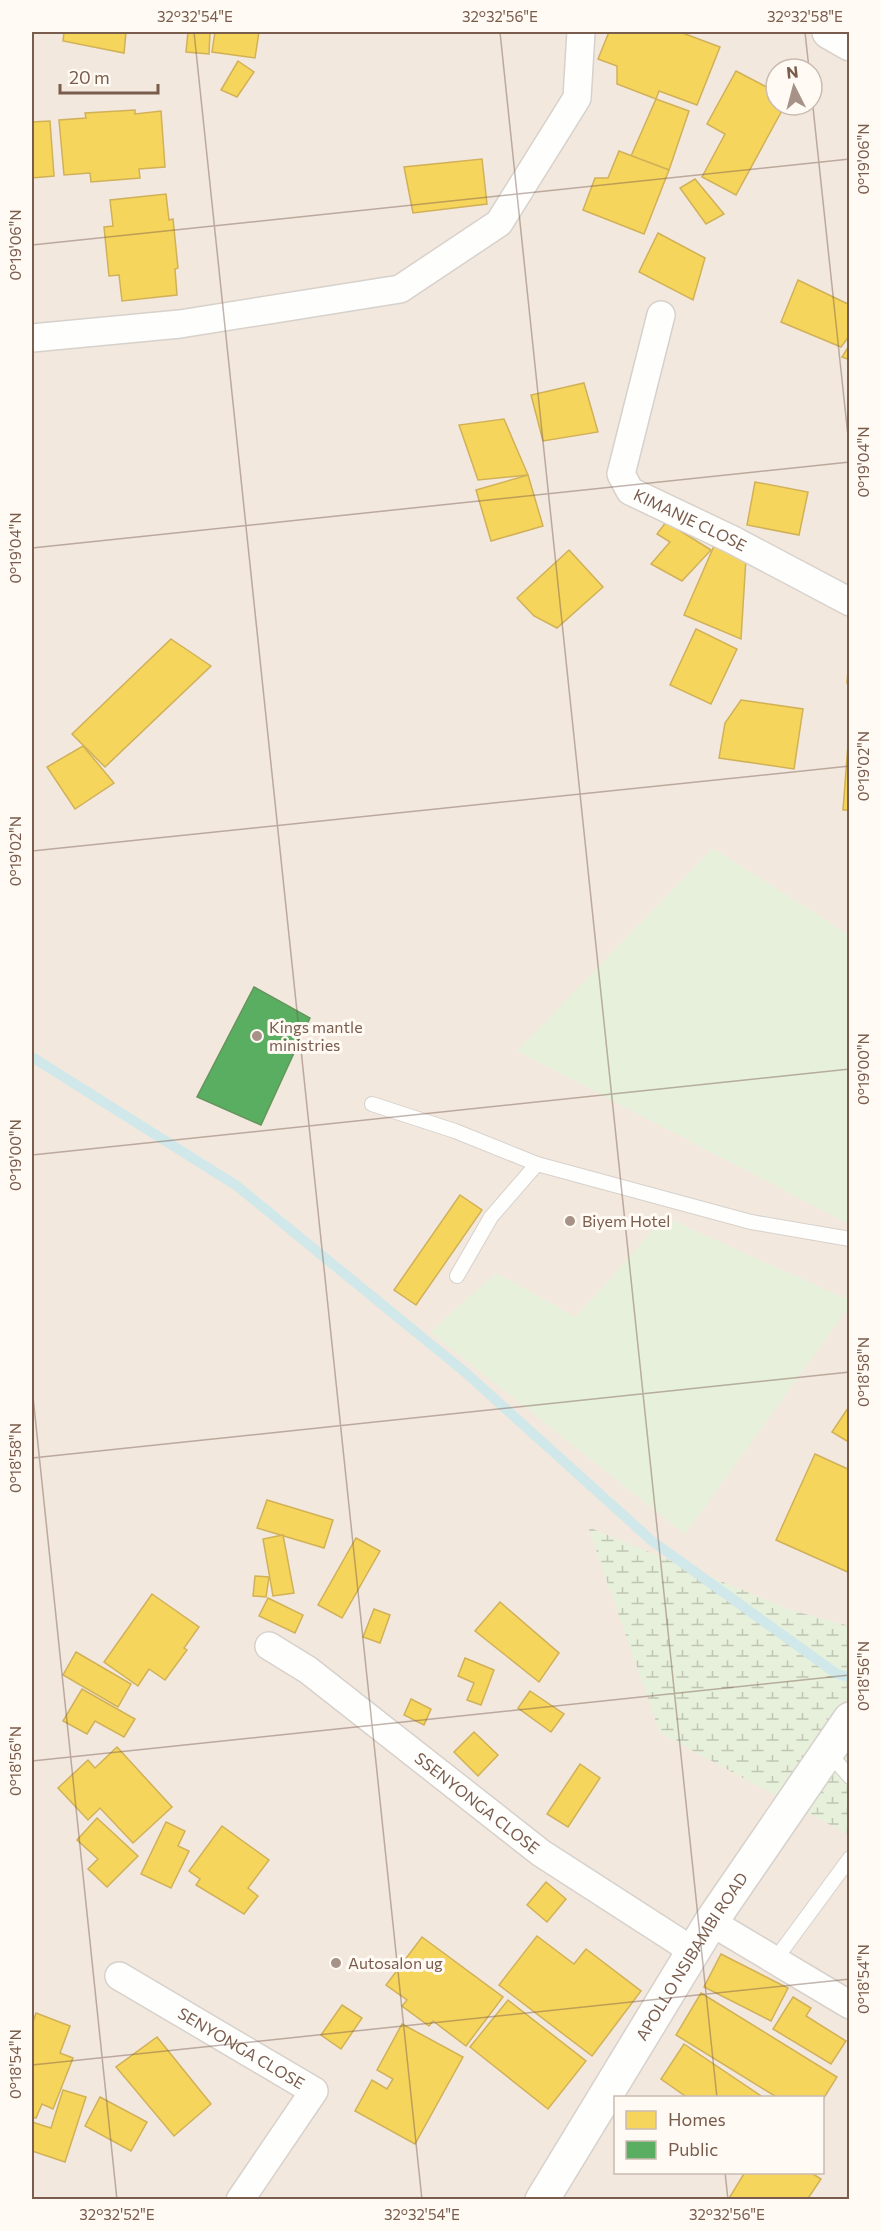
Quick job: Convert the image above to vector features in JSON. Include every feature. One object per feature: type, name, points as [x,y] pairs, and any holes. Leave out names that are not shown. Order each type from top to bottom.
[{"type":"street","points":[[32,338],[180,324],[400,289],[499,223],[577,98],[581,32]]},
{"type":"street","name":"KIMANJE CLOSE","points":[[661,315],[621,474],[630,491],[733,540],[849,602]]},
{"type":"street","name":"SSENYONGA CLOSE","points":[[269,1646],[308,1670],[541,1853],[693,1951]]},
{"type":"street","name":"APOLLO NSIBAMBI ROAD","points":[[542,2199],[711,1922],[849,1719]]},
{"type":"street","points":[[711,1922],[849,2005]]},
{"type":"street","name":"SENYONGA CLOSE","points":[[119,1976],[314,2091],[240,2199]]},
{"type":"lane","points":[[372,1104],[455,1131],[537,1164],[751,1222],[849,1239]]},
{"type":"lane","points":[[458,1276],[491,1217],[537,1164]]},
{"type":"lane","points":[[827,1751],[849,1777]]},
{"type":"lane","points":[[775,1960],[849,1858]]},
{"type":"shaded area","points":[[32,32],[849,32],[849,2199],[32,2199]]},
{"type":"green space","points":[[713,848],[849,935],[849,1224],[517,1051]]},
{"type":"green space","points":[[665,1217],[849,1300],[849,1307],[685,1534],[430,1332],[496,1273],[576,1317]]},
{"type":"green space","points":[[588,1527],[794,1611],[849,1626],[849,1835],[660,1733]]},
{"type":"building: Homes","points":[[64,32],[126,32],[124,53],[63,41]]},
{"type":"building: Homes","points":[[188,32],[210,32],[209,54],[186,52]]},
{"type":"building: Homes","points":[[215,32],[259,32],[255,58],[212,52]]},
{"type":"building: Homes","points":[[609,32],[680,32],[720,47],[697,105],[659,91],[656,99],[617,84],[617,66],[598,59]]},
{"type":"building: Homes","points":[[238,61],[254,72],[237,97],[221,90]]},
{"type":"building: Homes","points":[[736,71],[764,86],[764,117],[778,117],[736,195],[702,177],[725,134],[707,124]]},
{"type":"building: Homes","points":[[656,99],[689,111],[669,170],[631,156]]},
{"type":"building: Homes","points":[[135,110],[135,114],[161,111],[165,167],[139,169],[140,178],[91,182],[90,173],[64,175],[59,120],[86,118],[85,113]]},
{"type":"building: Homes","points":[[50,121],[54,176],[32,178],[32,122]]},
{"type":"building: Homes","points":[[619,151],[669,170],[644,234],[583,210],[595,178],[608,178]]},
{"type":"building: Homes","points":[[482,159],[487,204],[413,213],[404,167]]},
{"type":"building: Homes","points":[[695,179],[724,214],[706,224],[680,188]]},
{"type":"building: Homes","points":[[166,194],[169,220],[173,219],[178,268],[175,269],[177,295],[122,301],[119,275],[109,276],[104,227],[113,226],[110,200]]},
{"type":"building: Homes","points":[[658,233],[705,258],[693,300],[639,272]]},
{"type":"building: Homes","points":[[798,280],[850,305],[850,335],[841,347],[781,322]]},
{"type":"building: Homes","points":[[850,344],[850,360],[842,357]]},
{"type":"building: Homes","points":[[584,383],[598,432],[543,441],[531,395]]},
{"type":"building: Homes","points":[[504,419],[528,475],[478,480],[459,425]]},
{"type":"building: Homes","points":[[528,475],[543,526],[491,541],[476,490]]},
{"type":"building: Homes","points":[[755,482],[808,492],[799,535],[747,525]]},
{"type":"building: Homes","points":[[666,522],[711,550],[682,581],[651,564],[670,542],[657,534]]},
{"type":"building: Homes","points":[[714,546],[746,558],[741,639],[684,615]]},
{"type":"building: Homes","points":[[569,550],[603,587],[557,628],[534,616],[517,598]]},
{"type":"building: Homes","points":[[696,629],[737,649],[711,704],[670,685]]},
{"type":"building: Homes","points":[[171,639],[211,666],[105,767],[72,734]]},
{"type":"building: Homes","points":[[850,645],[850,684],[847,683]]},
{"type":"building: Homes","points":[[741,700],[803,709],[794,769],[719,758],[725,723]]},
{"type":"building: Homes","points":[[850,718],[850,810],[843,810]]},
{"type":"building: Homes","points":[[83,746],[114,783],[75,809],[47,767]]},
{"type":"building: Homes","points":[[460,1195],[482,1210],[416,1305],[394,1290]]},
{"type":"building: Homes","points":[[850,1405],[850,1443],[832,1432]]},
{"type":"building: Homes","points":[[815,1454],[850,1470],[850,1573],[776,1540]]},
{"type":"building: Homes","points":[[267,1500],[333,1520],[324,1548],[257,1528]]},
{"type":"building: Homes","points":[[283,1535],[294,1593],[273,1596],[263,1539]]},
{"type":"building: Homes","points":[[356,1538],[380,1551],[342,1618],[318,1605]]},
{"type":"building: Homes","points":[[255,1576],[269,1577],[266,1597],[253,1596]]},
{"type":"building: Homes","points":[[152,1594],[199,1627],[184,1648],[187,1650],[165,1680],[149,1669],[138,1686],[104,1662]]},
{"type":"building: Homes","points":[[268,1598],[303,1615],[295,1633],[259,1616]]},
{"type":"building: Homes","points":[[500,1602],[559,1653],[539,1682],[475,1631]]},
{"type":"building: Homes","points":[[374,1609],[390,1615],[380,1643],[363,1637]]},
{"type":"building: Homes","points":[[76,1652],[131,1684],[118,1707],[63,1675]]},
{"type":"building: Homes","points":[[465,1658],[494,1670],[481,1705],[467,1700],[474,1683],[458,1676]]},
{"type":"building: Homes","points":[[82,1689],[135,1719],[124,1737],[95,1721],[87,1734],[63,1721]]},
{"type":"building: Homes","points":[[530,1691],[564,1714],[551,1732],[518,1708]]},
{"type":"building: Homes","points":[[411,1699],[431,1709],[424,1725],[404,1715]]},
{"type":"building: Homes","points":[[474,1732],[498,1755],[478,1776],[454,1752]]},
{"type":"building: Homes","points":[[117,1747],[172,1807],[133,1843],[100,1808],[88,1820],[58,1788],[88,1760],[95,1768]]},
{"type":"building: Homes","points":[[580,1764],[600,1778],[568,1827],[547,1814]]},
{"type":"building: Homes","points":[[97,1818],[138,1856],[107,1887],[88,1869],[98,1859],[77,1840]]},
{"type":"building: Homes","points":[[166,1822],[185,1831],[178,1846],[189,1851],[171,1888],[141,1874]]},
{"type":"building: Homes","points":[[222,1826],[269,1860],[248,1888],[258,1896],[244,1914],[196,1885],[200,1879],[189,1871]]},
{"type":"building: Homes","points":[[546,1882],[566,1899],[547,1922],[527,1905]]},
{"type":"building: Homes","points":[[537,1936],[574,1964],[586,1949],[641,1991],[592,2056],[499,1985]]},
{"type":"building: Homes","points":[[422,1937],[503,1997],[466,2046],[433,2021],[429,2026],[402,2006],[407,2000],[386,1985]]},
{"type":"building: Homes","points":[[721,1954],[788,1988],[771,2021],[704,1987]]},
{"type":"building: Homes","points":[[701,1993],[837,2077],[824,2098],[775,2096],[676,2035]]},
{"type":"building: Homes","points":[[793,1997],[811,2008],[806,2016],[846,2041],[831,2064],[773,2029]]},
{"type":"building: Homes","points":[[508,2000],[586,2061],[548,2109],[470,2047]]},
{"type":"building: Homes","points":[[342,2005],[362,2018],[341,2049],[321,2035]]},
{"type":"building: Homes","points":[[36,2013],[70,2026],[60,2053],[73,2058],[53,2109],[42,2104],[36,2118],[32,2117],[32,2025]]},
{"type":"building: Homes","points":[[402,2024],[463,2057],[415,2144],[355,2111],[372,2080],[387,2089],[393,2079],[377,2070]]},
{"type":"building: Homes","points":[[157,2037],[211,2104],[174,2136],[116,2067]]},
{"type":"building: Homes","points":[[684,2044],[761,2096],[685,2096],[661,2079]]},
{"type":"building: Homes","points":[[63,2090],[86,2097],[65,2162],[32,2151],[32,2122],[51,2128]]},
{"type":"building: Homes","points":[[100,2097],[147,2122],[131,2151],[85,2126]]},
{"type":"building: Homes","points":[[744,2174],[813,2174],[821,2179],[807,2200],[728,2200]]},
{"type":"building: Public","points":[[254,987],[310,1018],[261,1125],[197,1097]]},
{"type":"waterway","points":[[32,1057],[237,1186],[466,1373],[652,1541],[837,1674],[850,1677]]},
{"type":"place","name":"Kings mantle ministries","points":[[257,1036]]},
{"type":"place","name":"Biyem Hotel","points":[[570,1221]]},
{"type":"place","name":"Autosalon ug","points":[[336,1963]]}]
